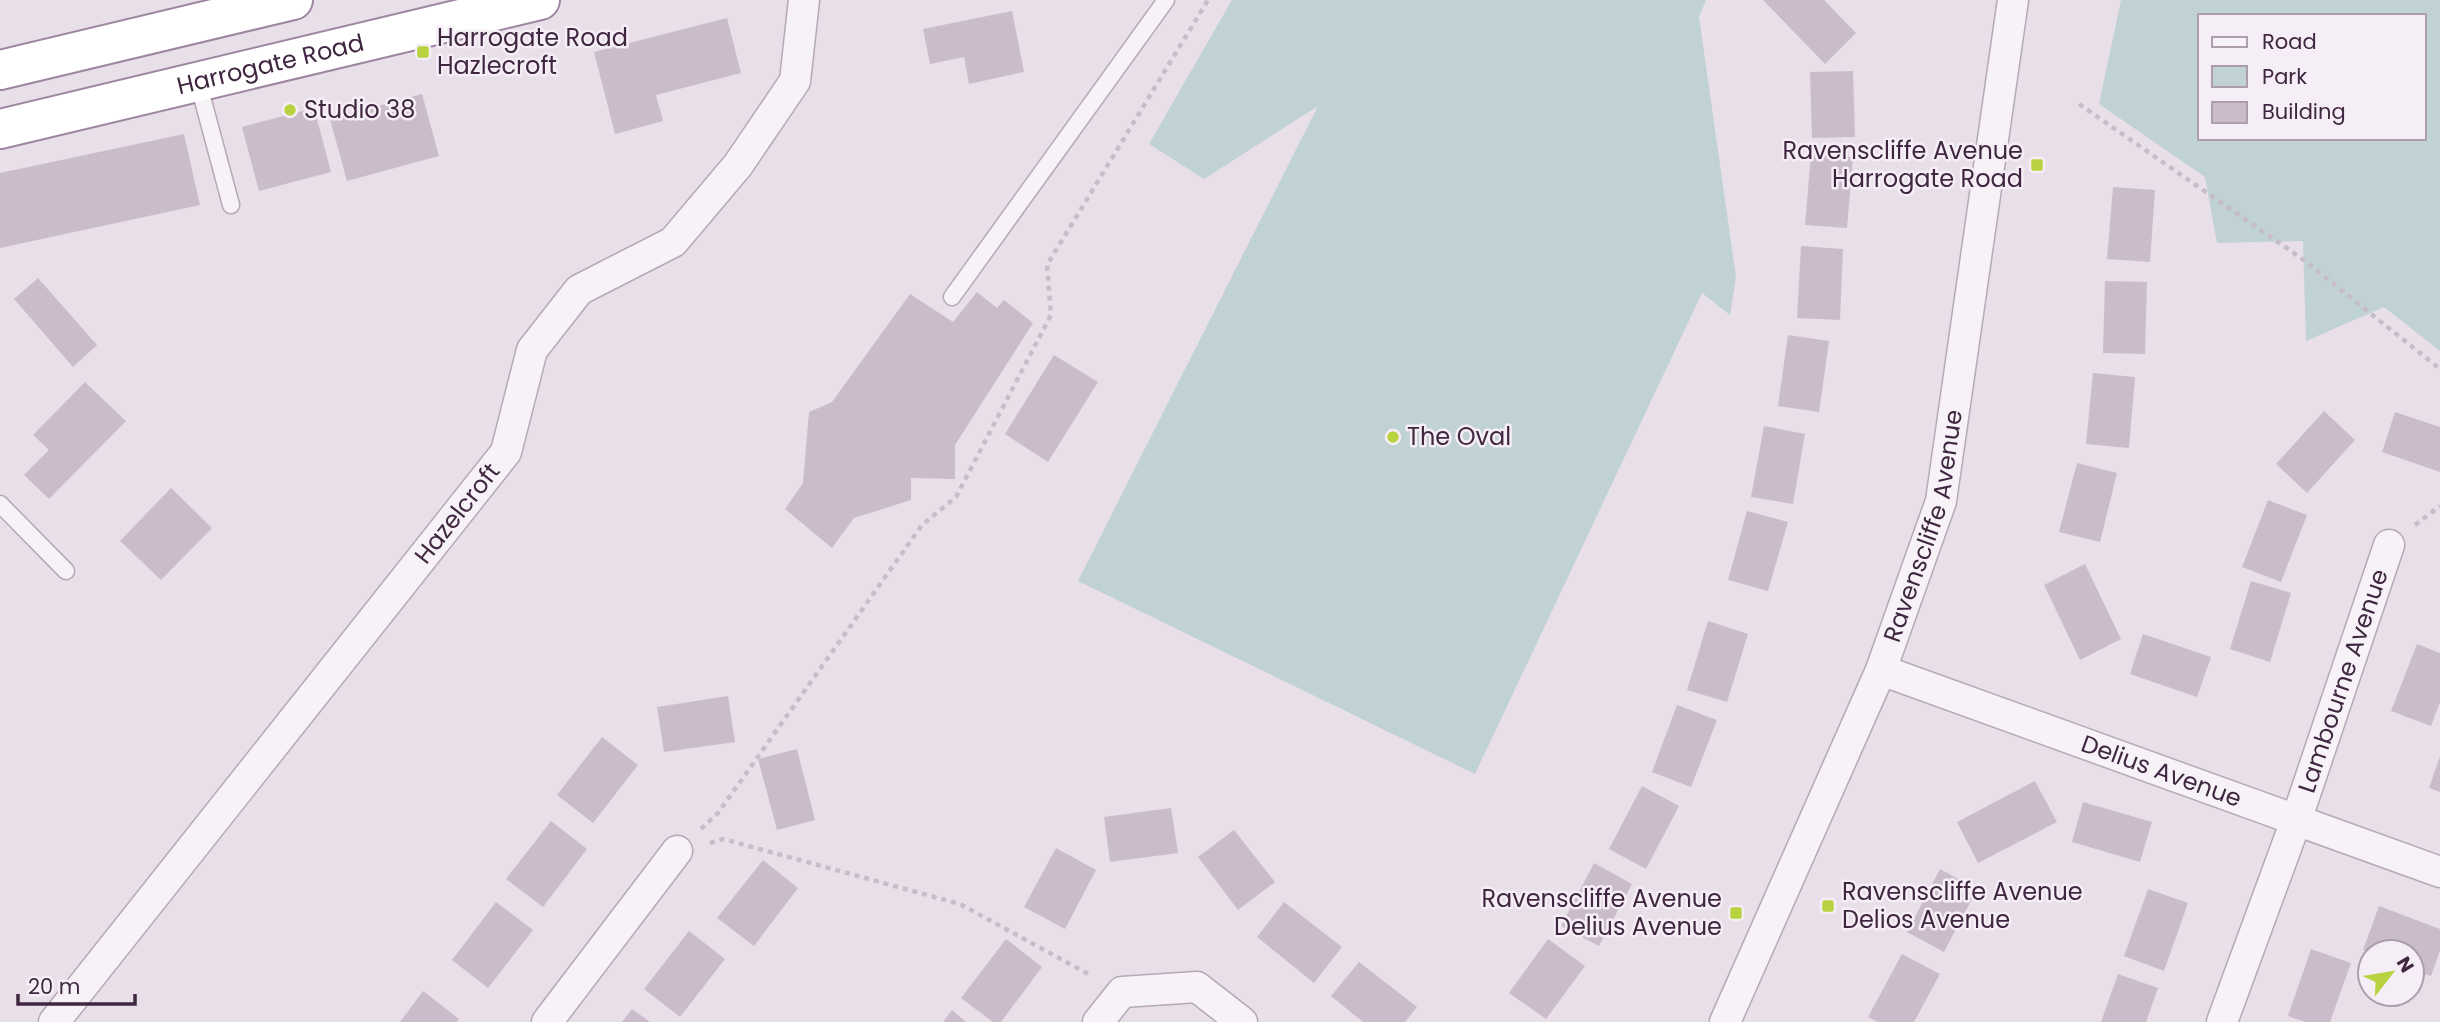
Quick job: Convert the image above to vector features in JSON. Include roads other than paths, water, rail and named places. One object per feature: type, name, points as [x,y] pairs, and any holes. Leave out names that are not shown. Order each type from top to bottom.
[{"type":"highway","points":[[0,70],[293,0]]},
{"type":"highway","name":"Harrogate Road","points":[[0,129],[540,0]]},
{"type":"street","name":"Hazelcroft","points":[[54,1022],[506,452],[532,350],[579,290],[673,242],[738,164],[795,81],[804,0]]},
{"type":"street","name":"Ravenscliffe Avenue","points":[[1725,1022],[1881,670],[1941,501],[2013,0]]},
{"type":"street","name":"Lambourne Avenue","points":[[2222,1022],[2297,818],[2389,545]]},
{"type":"street","name":"Delius Avenue","points":[[1881,670],[2297,818],[2440,872]]},
{"type":"street","points":[[547,1022],[677,851]]},
{"type":"street","points":[[1098,1022],[1122,992],[1197,987],[1242,1022]]},
{"type":"lane","points":[[952,297],[1166,0]]},
{"type":"lane","points":[[198,82],[231,205]]},
{"type":"lane","points":[[0,504],[66,571]]},
{"type":"place","name":"Harrogate Road Hazlecroft","points":[[423,52]]},
{"type":"place","name":"Studio 38","points":[[290,110]]},
{"type":"place","name":"Ravenscliffe Avenue Harrogate Road","points":[[2037,165]]},
{"type":"place","name":"The Oval","points":[[1393,437]]},
{"type":"place","name":"Ravenscliffe Avenue Delios Avenue","points":[[1828,906]]},
{"type":"place","name":"Ravenscliffe Avenue Delius Avenue","points":[[1736,913]]}]
